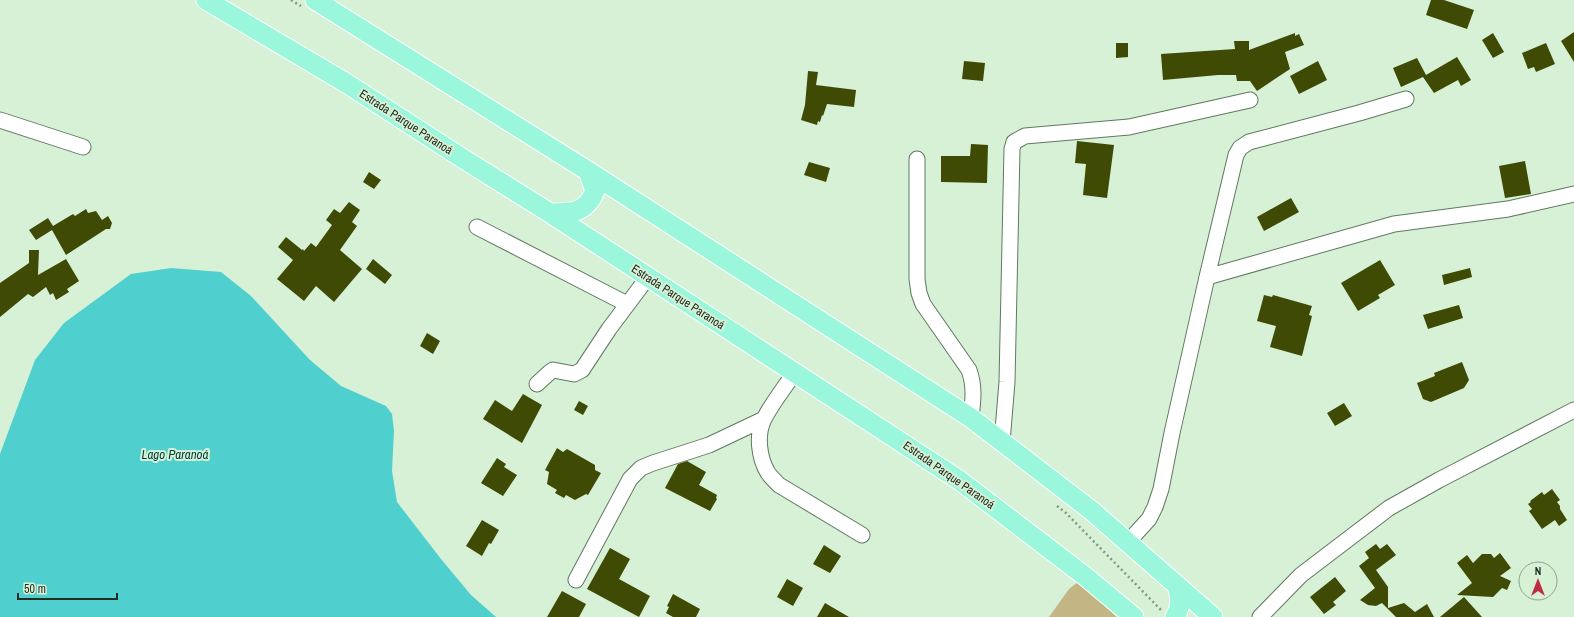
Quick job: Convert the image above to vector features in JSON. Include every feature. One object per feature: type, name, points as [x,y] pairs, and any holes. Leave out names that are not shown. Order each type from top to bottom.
[{"type":"main road","name":"Estrada Parque Paranoá","points":[[206,0],[346,83],[456,154],[550,212],[959,480],[1080,572],[1134,617]]},
{"type":"main road","points":[[310,4],[588,171],[970,418],[1092,510],[1213,617]]},
{"type":"main road","points":[[550,212],[569,212],[581,208],[591,202],[595,191],[588,171]]},
{"type":"main road","points":[[1169,614],[1180,609],[1180,598],[1177,585]]},
{"type":"street","points":[[1128,542],[1149,519],[1161,489],[1207,277],[1236,155],[1240,148],[1249,142],[1406,99]]},
{"type":"street","points":[[1002,442],[1008,382],[1012,149],[1014,142],[1025,136],[1129,127],[1250,100]]},
{"type":"street","points":[[0,120],[83,147]]},
{"type":"street","points":[[917,159],[917,279],[919,293],[923,304],[969,370],[973,381],[974,391],[970,418]]},
{"type":"street","points":[[1207,277],[1394,224],[1508,210],[1574,194]]},
{"type":"street","points":[[476,227],[627,304]]},
{"type":"street","points":[[537,384],[552,370],[574,374],[582,370],[627,304],[648,277]]},
{"type":"street","points":[[795,372],[764,419],[760,428],[760,448],[762,458],[769,474],[779,485],[862,535]]},
{"type":"street","points":[[1260,617],[1307,570],[1389,508],[1439,480],[1574,410]]},
{"type":"street","points":[[576,580],[630,479],[641,468],[709,445],[764,419]]},
{"type":"path","points":[[291,0],[310,4]]},
{"type":"path","points":[[1054,503],[1169,614]]},
{"type":"shaded area","points":[[1078,582],[1117,617],[1049,617],[1069,589]]},
{"type":"water","name":"Lago Paranoá","points":[[171,268],[221,272],[251,296],[310,360],[341,386],[386,406],[392,414],[394,431],[392,471],[397,502],[471,595],[496,617],[0,617],[0,454],[35,360],[64,323],[131,274]]},
{"type":"building","points":[[1431,0],[1444,0],[1474,10],[1467,29],[1426,15]]},
{"type":"building","points":[[1574,32],[1574,62],[1561,41]]},
{"type":"building","points":[[1295,33],[1295,36],[1299,34],[1304,45],[1285,52],[1290,69],[1257,91],[1250,81],[1237,81],[1236,75],[1218,75],[1163,80],[1161,54],[1235,49],[1234,41],[1249,41],[1249,50]]},
{"type":"building","points":[[1493,33],[1504,52],[1493,58],[1482,40]]},
{"type":"building","points":[[1116,43],[1128,43],[1128,57],[1116,58]]},
{"type":"building","points":[[1546,43],[1555,64],[1536,72],[1534,67],[1528,69],[1522,53]]},
{"type":"building","points":[[1457,57],[1471,80],[1461,86],[1458,80],[1434,93],[1423,77],[1401,87],[1393,68],[1417,58],[1426,75]]},
{"type":"building","points":[[964,61],[985,63],[983,81],[962,79]]},
{"type":"building","points":[[1318,61],[1327,80],[1299,94],[1290,76]]},
{"type":"building","points":[[808,71],[818,72],[816,85],[856,90],[854,107],[827,104],[823,116],[822,115],[820,122],[818,121],[817,125],[801,120],[805,105]]},
{"type":"building","points":[[1077,141],[1114,145],[1107,198],[1083,195],[1086,164],[1075,163]]},
{"type":"building","points":[[971,144],[988,145],[987,183],[941,182],[941,156],[970,156]]},
{"type":"building","points":[[1525,161],[1531,194],[1505,198],[1499,166]]},
{"type":"building","points":[[809,162],[830,168],[826,182],[804,175]]},
{"type":"building","points":[[369,172],[381,180],[374,189],[363,182]]},
{"type":"building","points":[[1291,198],[1299,212],[1264,231],[1257,217]]},
{"type":"building","points":[[349,202],[360,210],[352,222],[357,226],[340,250],[362,269],[334,302],[316,286],[304,301],[277,279],[293,260],[278,247],[286,237],[304,251],[311,243],[316,247],[332,225],[326,220],[334,209],[340,213]]},
{"type":"building","points":[[86,209],[88,213],[96,211],[102,220],[108,216],[112,223],[110,229],[106,229],[66,255],[52,230],[36,240],[29,230],[48,218],[53,226],[73,214],[75,216]]},
{"type":"building","points":[[29,250],[39,250],[38,275],[66,259],[79,281],[67,289],[69,292],[56,300],[53,293],[50,295],[46,287],[33,297],[28,294],[0,317],[0,283],[29,263]]},
{"type":"building","points":[[373,259],[392,275],[385,284],[366,269]]},
{"type":"building","points":[[1380,260],[1395,285],[1378,295],[1380,298],[1358,311],[1341,283]]},
{"type":"building","points":[[1470,268],[1472,277],[1444,285],[1442,275]]},
{"type":"building","points":[[1264,295],[1272,297],[1273,295],[1312,306],[1309,315],[1312,316],[1302,356],[1270,347],[1276,326],[1257,321]]},
{"type":"building","points":[[1459,305],[1463,318],[1428,329],[1423,315]]},
{"type":"building","points":[[427,333],[440,341],[433,354],[420,346]]},
{"type":"building","points":[[1462,362],[1469,380],[1464,388],[1431,402],[1423,399],[1417,383],[1435,376],[1434,373]]},
{"type":"building","points":[[523,394],[542,405],[522,443],[483,419],[495,400],[512,411]]},
{"type":"building","points":[[579,401],[588,406],[583,415],[574,410]]},
{"type":"building","points":[[1344,403],[1352,416],[1335,426],[1327,413]]},
{"type":"building","points":[[557,448],[563,452],[567,449],[595,465],[595,470],[601,473],[588,495],[586,494],[575,500],[566,495],[564,498],[555,493],[557,490],[547,484],[549,472],[545,470]]},
{"type":"building","points":[[497,458],[506,464],[504,467],[517,475],[503,496],[481,483]]},
{"type":"building","points":[[687,461],[706,472],[699,485],[717,495],[717,499],[710,511],[665,488],[678,464]]},
{"type":"building","points":[[1552,489],[1560,500],[1557,502],[1567,520],[1559,526],[1555,520],[1542,529],[1529,511],[1532,509],[1528,504],[1542,492],[1544,495]]},
{"type":"building","points":[[482,520],[499,530],[491,544],[489,543],[482,556],[466,546]]},
{"type":"building","points":[[1376,544],[1380,549],[1387,544],[1396,555],[1376,570],[1388,587],[1388,608],[1404,603],[1415,612],[1427,604],[1434,617],[1396,617],[1382,603],[1376,606],[1368,605],[1360,600],[1375,588],[1359,566],[1369,558],[1365,552]]},
{"type":"building","points":[[824,545],[841,556],[830,573],[813,564]]},
{"type":"building","points":[[610,548],[630,559],[619,579],[650,596],[639,617],[587,589]]},
{"type":"building","points":[[1500,553],[1511,568],[1500,576],[1511,581],[1507,590],[1502,588],[1493,597],[1457,595],[1472,583],[1457,563],[1467,555],[1473,563],[1482,554],[1491,554],[1494,558]]},
{"type":"building","points":[[1335,577],[1346,591],[1333,602],[1336,605],[1324,614],[1310,597]]},
{"type":"building","points":[[787,579],[803,588],[793,606],[777,597]]},
{"type":"building","points":[[562,591],[586,604],[579,617],[547,617]]},
{"type":"building","points":[[673,594],[700,609],[696,617],[673,617],[666,613],[669,607],[667,606]]},
{"type":"building","points":[[1464,597],[1482,617],[1440,617]]},
{"type":"building","points":[[825,603],[849,617],[817,617]]}]
